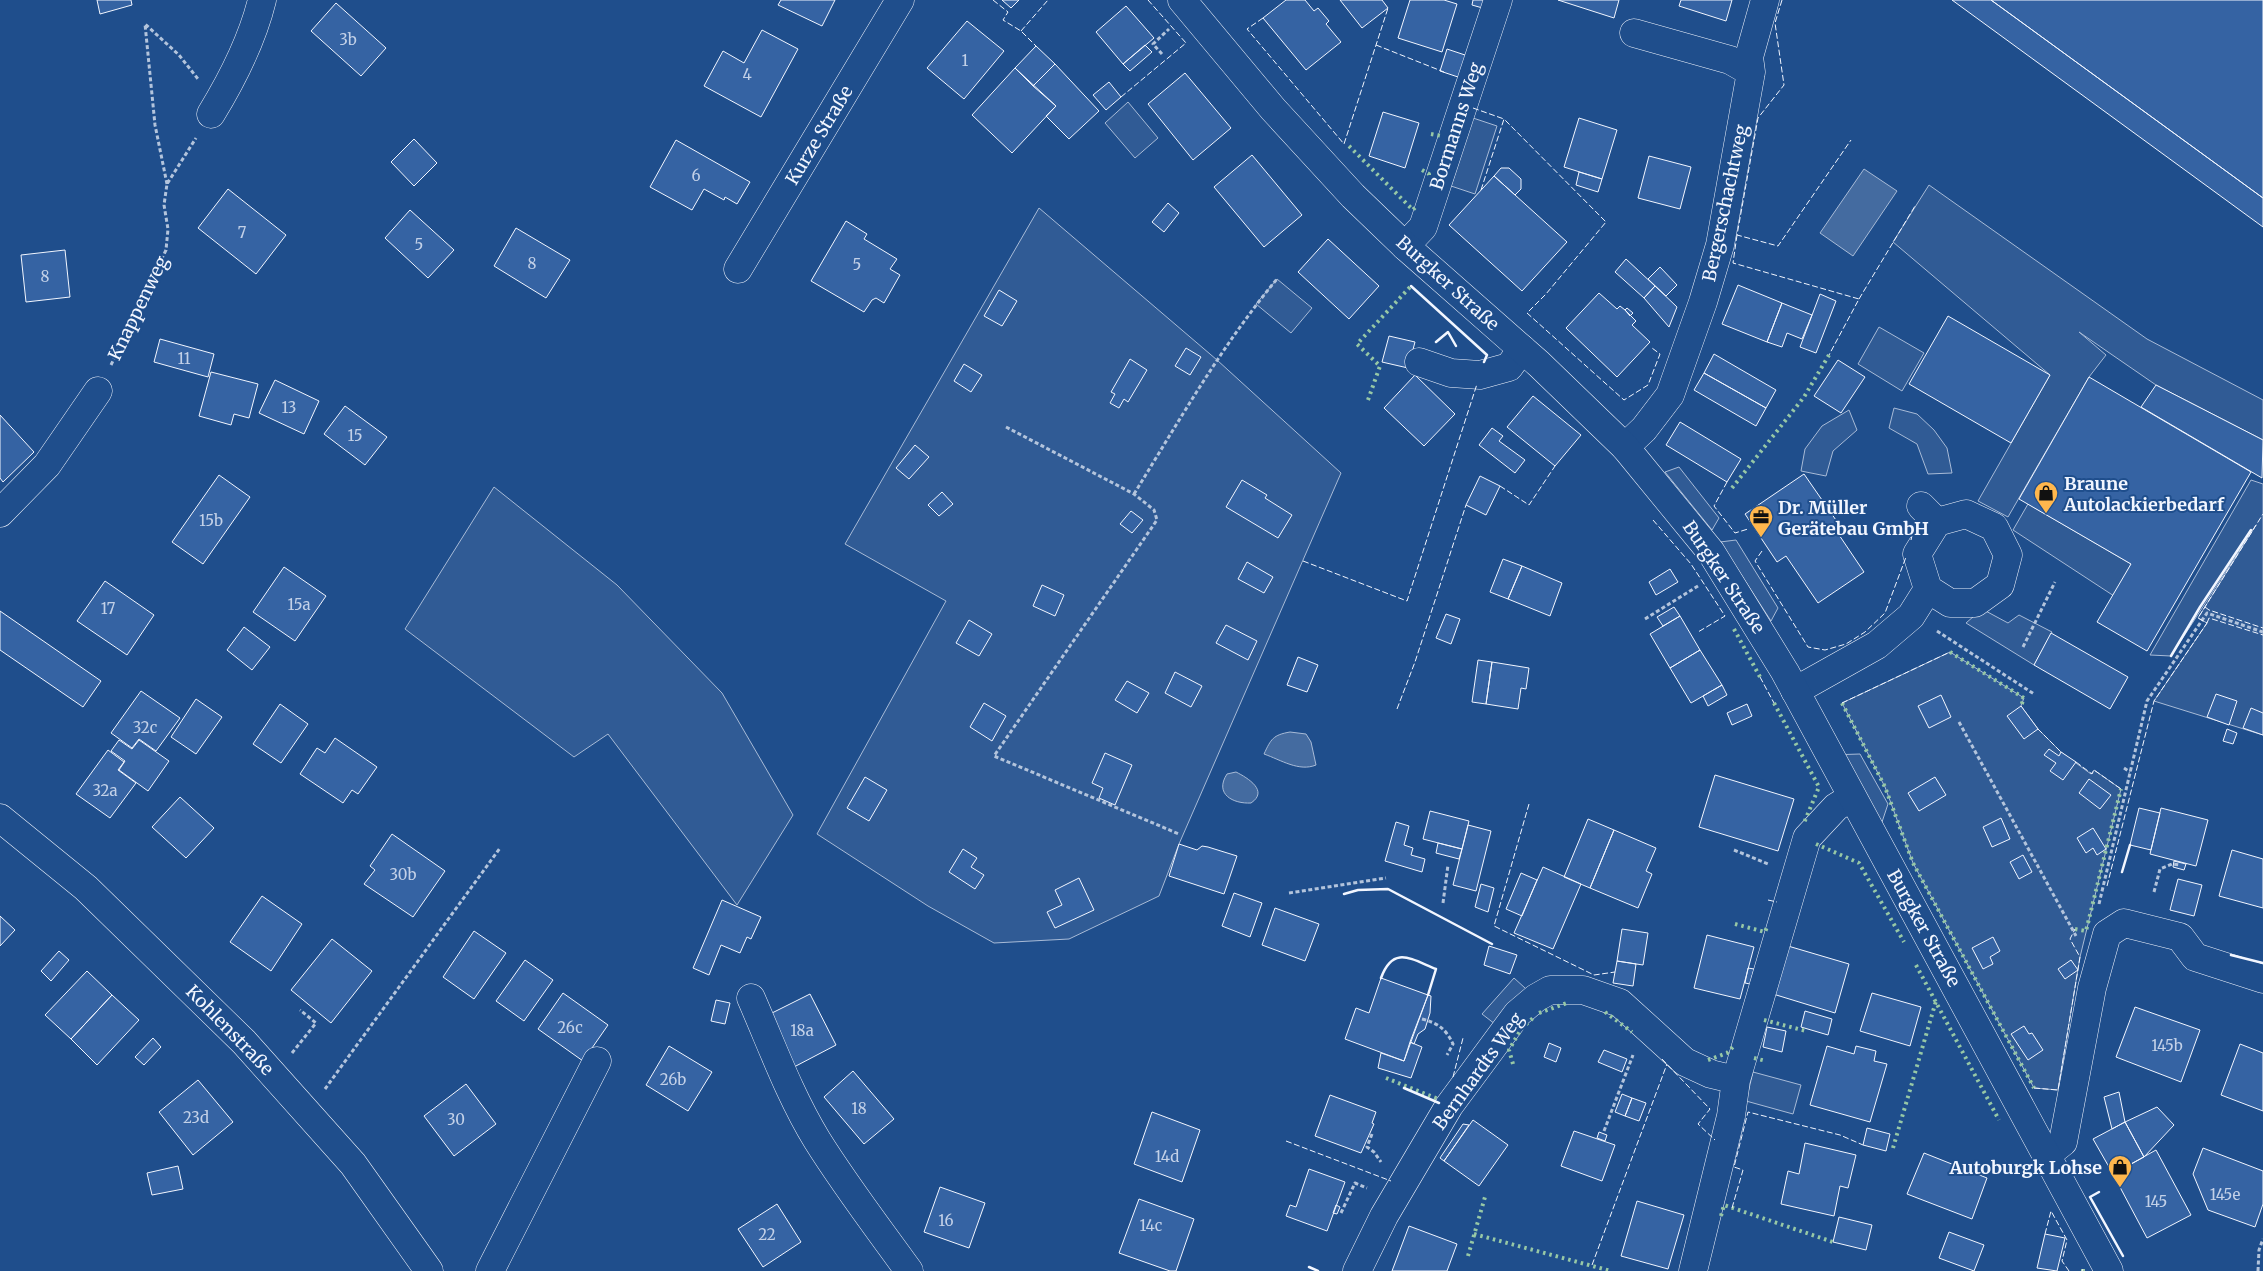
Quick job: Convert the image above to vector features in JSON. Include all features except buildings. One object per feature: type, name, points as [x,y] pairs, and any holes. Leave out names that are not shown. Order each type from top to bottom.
[{"type":"street","points":[[210,114],[233,78],[255,29],[262,0]]},
{"type":"street","name":"Kurze Straße","points":[[738,269],[900,0]]},
{"type":"street","name":"Burgker Straße","points":[[1182,0],[1317,158],[1405,246],[1522,349],[1625,447],[1711,552],[1795,691],[2048,1154],[2109,1271]]},
{"type":"street","name":"Bormanns Weg","points":[[1405,246],[1423,227],[1498,0]]},
{"type":"street","name":"Bergerschachtweg","points":[[1625,447],[1644,429],[1670,395],[1703,302],[1720,244],[1752,72],[1749,57],[1766,0]]},
{"type":"street","points":[[1634,33],[1730,60],[1752,72]]},
{"type":"street","points":[[1419,362],[1452,374],[1480,375],[1509,367],[1522,349]]},
{"type":"street","points":[[0,513],[47,465],[98,390]]},
{"type":"street","points":[[1929,514],[1966,514],[1994,527],[2008,555],[2000,585],[1975,603],[1950,603],[1928,590],[1917,554],[1929,514]]},
{"type":"street","points":[[1795,691],[1876,645],[1911,616],[1928,590]]},
{"type":"street","points":[[1693,1271],[1731,1116],[1736,1080],[1807,838],[1836,807],[1852,797]]},
{"type":"street","name":"Kohlenstraße","points":[[0,818],[86,888],[244,1042],[353,1164],[429,1271]]},
{"type":"street","points":[[2048,1154],[2063,1142],[2092,988],[2108,934],[2124,923],[2180,937],[2195,957],[2263,979]]},
{"type":"street","name":"Bernhardts Weg","points":[[1357,1271],[1384,1216],[1449,1106],[1517,1014],[1536,998],[1550,990],[1583,990],[1620,1003],[1685,1062],[1711,1074],[1736,1080]]},
{"type":"street","points":[[751,998],[789,1085],[816,1138],[845,1184],[909,1271]]},
{"type":"street","points":[[490,1271],[597,1061]]},
{"type":"path","points":[[167,184],[155,125],[145,24],[180,55]]},
{"type":"path","points":[[1162,54],[1154,44],[1172,26]]},
{"type":"path","name":"Knappenweg","points":[[98,390],[166,250],[168,229],[164,205],[167,184],[210,114]]},
{"type":"path","points":[[1134,494],[1216,360],[1256,304],[1277,279]]},
{"type":"path","points":[[1006,427],[1134,494],[1154,510],[1157,520],[994,756],[1179,834]]},
{"type":"path","points":[[1646,619],[1703,582]]},
{"type":"path","points":[[2023,647],[2055,582]]},
{"type":"path","points":[[2098,912],[2148,701],[2207,613],[2263,632]]},
{"type":"path","points":[[1936,631],[2034,694]]},
{"type":"path","points":[[1959,722],[2073,934]]},
{"type":"path","points":[[2124,768],[2130,772]]},
{"type":"path","points":[[304,1110],[322,1093],[500,848]]},
{"type":"path","points":[[1734,850],[1774,867]]},
{"type":"path","points":[[2154,892],[2160,868],[2172,864],[2180,865]]},
{"type":"path","points":[[1443,903],[1448,865]]},
{"type":"path","points":[[1288,893],[1386,878]]},
{"type":"path","points":[[293,1051],[316,1023],[300,1010]]},
{"type":"path","points":[[1422,1019],[1436,1023],[1448,1032],[1453,1044],[1444,1061]]},
{"type":"path","points":[[1604,1131],[1635,1050]]},
{"type":"path","points":[[1367,1147],[1372,1134]]},
{"type":"path","points":[[1341,1213],[1355,1183],[1371,1191]]},
{"type":"path","points":[[2258,1271],[2259,1250],[2263,1239]]},
{"type":"shaded area","points":[[1128,102],[1158,138],[1135,158],[1105,123]]},
{"type":"shaded area","points":[[1473,118],[1497,126],[1475,194],[1451,186]]},
{"type":"shaded area","points":[[1864,169],[1897,191],[1853,256],[1820,233]]},
{"type":"shaded area","points":[[1929,185],[2147,339],[2263,400],[2263,440],[2156,385],[2079,332],[2106,355],[2089,377],[2008,517],[1978,501],[2050,375],[1893,242]]},
{"type":"shaded area","points":[[1039,208],[1217,360],[1341,473],[1179,844],[1159,896],[1069,939],[994,943],[928,906],[817,834],[946,601],[845,544]]},
{"type":"shaded area","points":[[1277,279],[1312,308],[1291,333],[1256,304]]},
{"type":"shaded area","points":[[1879,327],[1924,353],[1902,391],[1858,364]]},
{"type":"shaded area","points":[[1894,408],[1917,414],[1934,430],[1947,448],[1952,473],[1928,474],[1917,444],[1889,428]]},
{"type":"shaded area","points":[[1849,410],[1857,430],[1833,451],[1826,476],[1801,471],[1805,449],[1822,426]]},
{"type":"shaded area","points":[[1679,467],[1719,518],[1712,530],[1665,472]]},
{"type":"shaded area","points":[[2251,480],[2263,484],[2263,735],[2154,701],[2207,623],[2198,618],[2256,525],[2171,656],[2150,655]]},
{"type":"shaded area","points":[[494,487],[617,585],[722,693],[793,815],[737,905],[608,734],[574,757],[405,629]]},
{"type":"shaded area","points":[[2028,504],[2131,564],[2114,596],[2013,530]]},
{"type":"shaded area","points":[[1736,540],[1778,608],[1771,621],[1720,542]]},
{"type":"shaded area","points":[[1982,609],[2008,623],[2019,615],[2052,632],[2034,665],[1966,623]]},
{"type":"shaded area","points":[[1950,652],[2024,698],[2021,706],[2038,729],[2061,752],[2091,774],[2094,770],[2121,789],[2080,957],[2058,1090],[2034,1088],[1913,863],[1885,787],[1842,703]]},
{"type":"shaded area","points":[[1290,732],[1306,734],[1311,742],[1316,765],[1310,767],[1297,766],[1264,754],[1273,739]]},
{"type":"shaded area","points":[[1860,754],[1888,804],[1876,840],[1829,755]]},
{"type":"shaded area","points":[[1236,772],[1255,785],[1258,794],[1251,803],[1232,800],[1224,792],[1224,781],[1227,774]]},
{"type":"shaded area","points":[[1514,978],[1536,998],[1504,1031],[1482,1014]]},
{"type":"shaded area","points":[[1753,1072],[1801,1085],[1793,1114],[1746,1101]]},
{"type":"hedge","points":[[1431,134],[1442,136]]},
{"type":"hedge","points":[[1349,146],[1413,210],[1417,205]]},
{"type":"hedge","points":[[1422,170],[1429,175]]},
{"type":"hedge","points":[[1368,400],[1380,366],[1357,344],[1411,286]]},
{"type":"hedge","points":[[1732,488],[1804,397],[1829,355]]},
{"type":"hedge","points":[[1734,629],[1760,677]]},
{"type":"hedge","points":[[1950,652],[2024,698],[2021,706]]},
{"type":"hedge","points":[[1774,703],[1819,787],[1804,823]]},
{"type":"hedge","points":[[1842,703],[1885,787],[1913,863],[2034,1088]]},
{"type":"hedge","points":[[2075,929],[2086,931],[2121,789]]},
{"type":"hedge","points":[[1816,844],[1859,863],[1904,942]]},
{"type":"hedge","points":[[1735,924],[1765,932],[1767,927]]},
{"type":"hedge","points":[[1916,965],[1999,1120]]},
{"type":"hedge","points":[[1893,1148],[1936,1001]]},
{"type":"hedge","points":[[1539,1013],[1567,1003]]},
{"type":"hedge","points":[[1605,1012],[1632,1032]]},
{"type":"hedge","points":[[1513,1064],[1509,1050],[1521,1029],[1533,1018]]},
{"type":"hedge","points":[[1764,1020],[1806,1031]]},
{"type":"hedge","points":[[1708,1060],[1727,1053],[1734,1046]]},
{"type":"hedge","points":[[1754,1058],[1766,1061]]},
{"type":"hedge","points":[[1386,1078],[1438,1099]]},
{"type":"hedge","points":[[1468,1256],[1485,1197]]},
{"type":"hedge","points":[[1721,1216],[1724,1205],[1833,1242]]},
{"type":"hedge","points":[[1474,1234],[1611,1271]]},
{"type":"fence","points":[[993,0],[1008,12],[1003,20],[1021,31],[1036,46]]},
{"type":"fence","points":[[1021,31],[1048,0]]},
{"type":"fence","points":[[1121,97],[1186,43],[1148,0]]},
{"type":"fence","points":[[1782,0],[1775,23],[1784,85],[1758,118],[1737,235],[1778,246],[1851,140]]},
{"type":"fence","points":[[1263,18],[1247,29],[1344,144],[1388,8]]},
{"type":"fence","points":[[1376,45],[1444,72]]},
{"type":"fence","points":[[1473,108],[1504,119]]},
{"type":"fence","points":[[1481,190],[1504,119],[1606,222],[1546,294],[1527,313],[1624,400],[1648,385],[1660,354],[1652,348]]},
{"type":"fence","points":[[1859,299],[1915,206]]},
{"type":"fence","points":[[1737,235],[1733,263],[1859,299],[1829,355]]},
{"type":"fence","points":[[1303,561],[1407,601],[1477,384]]},
{"type":"fence","points":[[1500,486],[1529,505],[1555,466]]},
{"type":"fence","points":[[1727,482],[1714,506],[1735,533],[1748,529]]},
{"type":"fence","points":[[1397,709],[1415,662],[1466,505]]},
{"type":"fence","points":[[2107,886],[2154,701],[2207,623],[2198,618],[2263,514]]},
{"type":"fence","points":[[1653,520],[1691,564],[1725,616],[1698,632]]},
{"type":"fence","points":[[1911,540],[1913,531]]},
{"type":"fence","points":[[1762,551],[1755,561],[1808,647],[1825,650],[1846,644],[1865,632],[1885,613],[1906,557]]},
{"type":"fence","points":[[2205,607],[2263,628]]},
{"type":"fence","points":[[2207,623],[2209,618],[2263,635]]},
{"type":"fence","points":[[1842,703],[1950,652]]},
{"type":"fence","points":[[1760,677],[1774,703]]},
{"type":"fence","points":[[2038,729],[2061,752]]},
{"type":"fence","points":[[2076,762],[2092,774],[2094,770],[2121,789]]},
{"type":"fence","points":[[1529,804],[1494,926],[1594,975],[1615,972]]},
{"type":"fence","points":[[1768,900],[1777,902]]},
{"type":"fence","points":[[2034,1088],[2058,1090],[2080,957],[2070,939],[2075,929]]},
{"type":"fence","points":[[1453,1077],[1463,1038]]},
{"type":"fence","points":[[1662,1059],[1710,1109],[1698,1124],[1715,1140]]},
{"type":"fence","points":[[1592,1265],[1667,1064]]},
{"type":"fence","points":[[1732,1208],[1743,1170],[1734,1167],[1748,1112],[1840,1135],[1863,1145]]},
{"type":"fence","points":[[1286,1141],[1391,1181]]},
{"type":"fence","points":[[2045,1234],[2051,1211],[2067,1240],[2062,1261],[2069,1271]]},
{"type":"wall","points":[[1411,286],[1487,355],[1484,362]]},
{"type":"wall","points":[[1436,342],[1448,332],[1456,346]]},
{"type":"wall","points":[[2171,656],[2200,607],[2251,530]]},
{"type":"wall","points":[[2122,872],[2130,845]]},
{"type":"wall","points":[[1344,894],[1358,890],[1388,889],[1492,944]]},
{"type":"wall","points":[[2231,955],[2263,963]]},
{"type":"wall","points":[[1381,978],[1391,961],[1404,957],[1411,959],[1436,969],[1428,995]]},
{"type":"wall","points":[[1404,1088],[1439,1103]]},
{"type":"wall","points":[[2099,1192],[2090,1197],[2123,1256]]},
{"type":"wall","points":[[1309,1267],[1318,1271]]},
{"type":"place","name":"Braune Autolackierbedarf","points":[[2046,514]]},
{"type":"place","name":"Dr. Müller Gerätebau GmbH","points":[[1761,538]]},
{"type":"place","name":"Autoburgk Lohse","points":[[2120,1188]]}]
